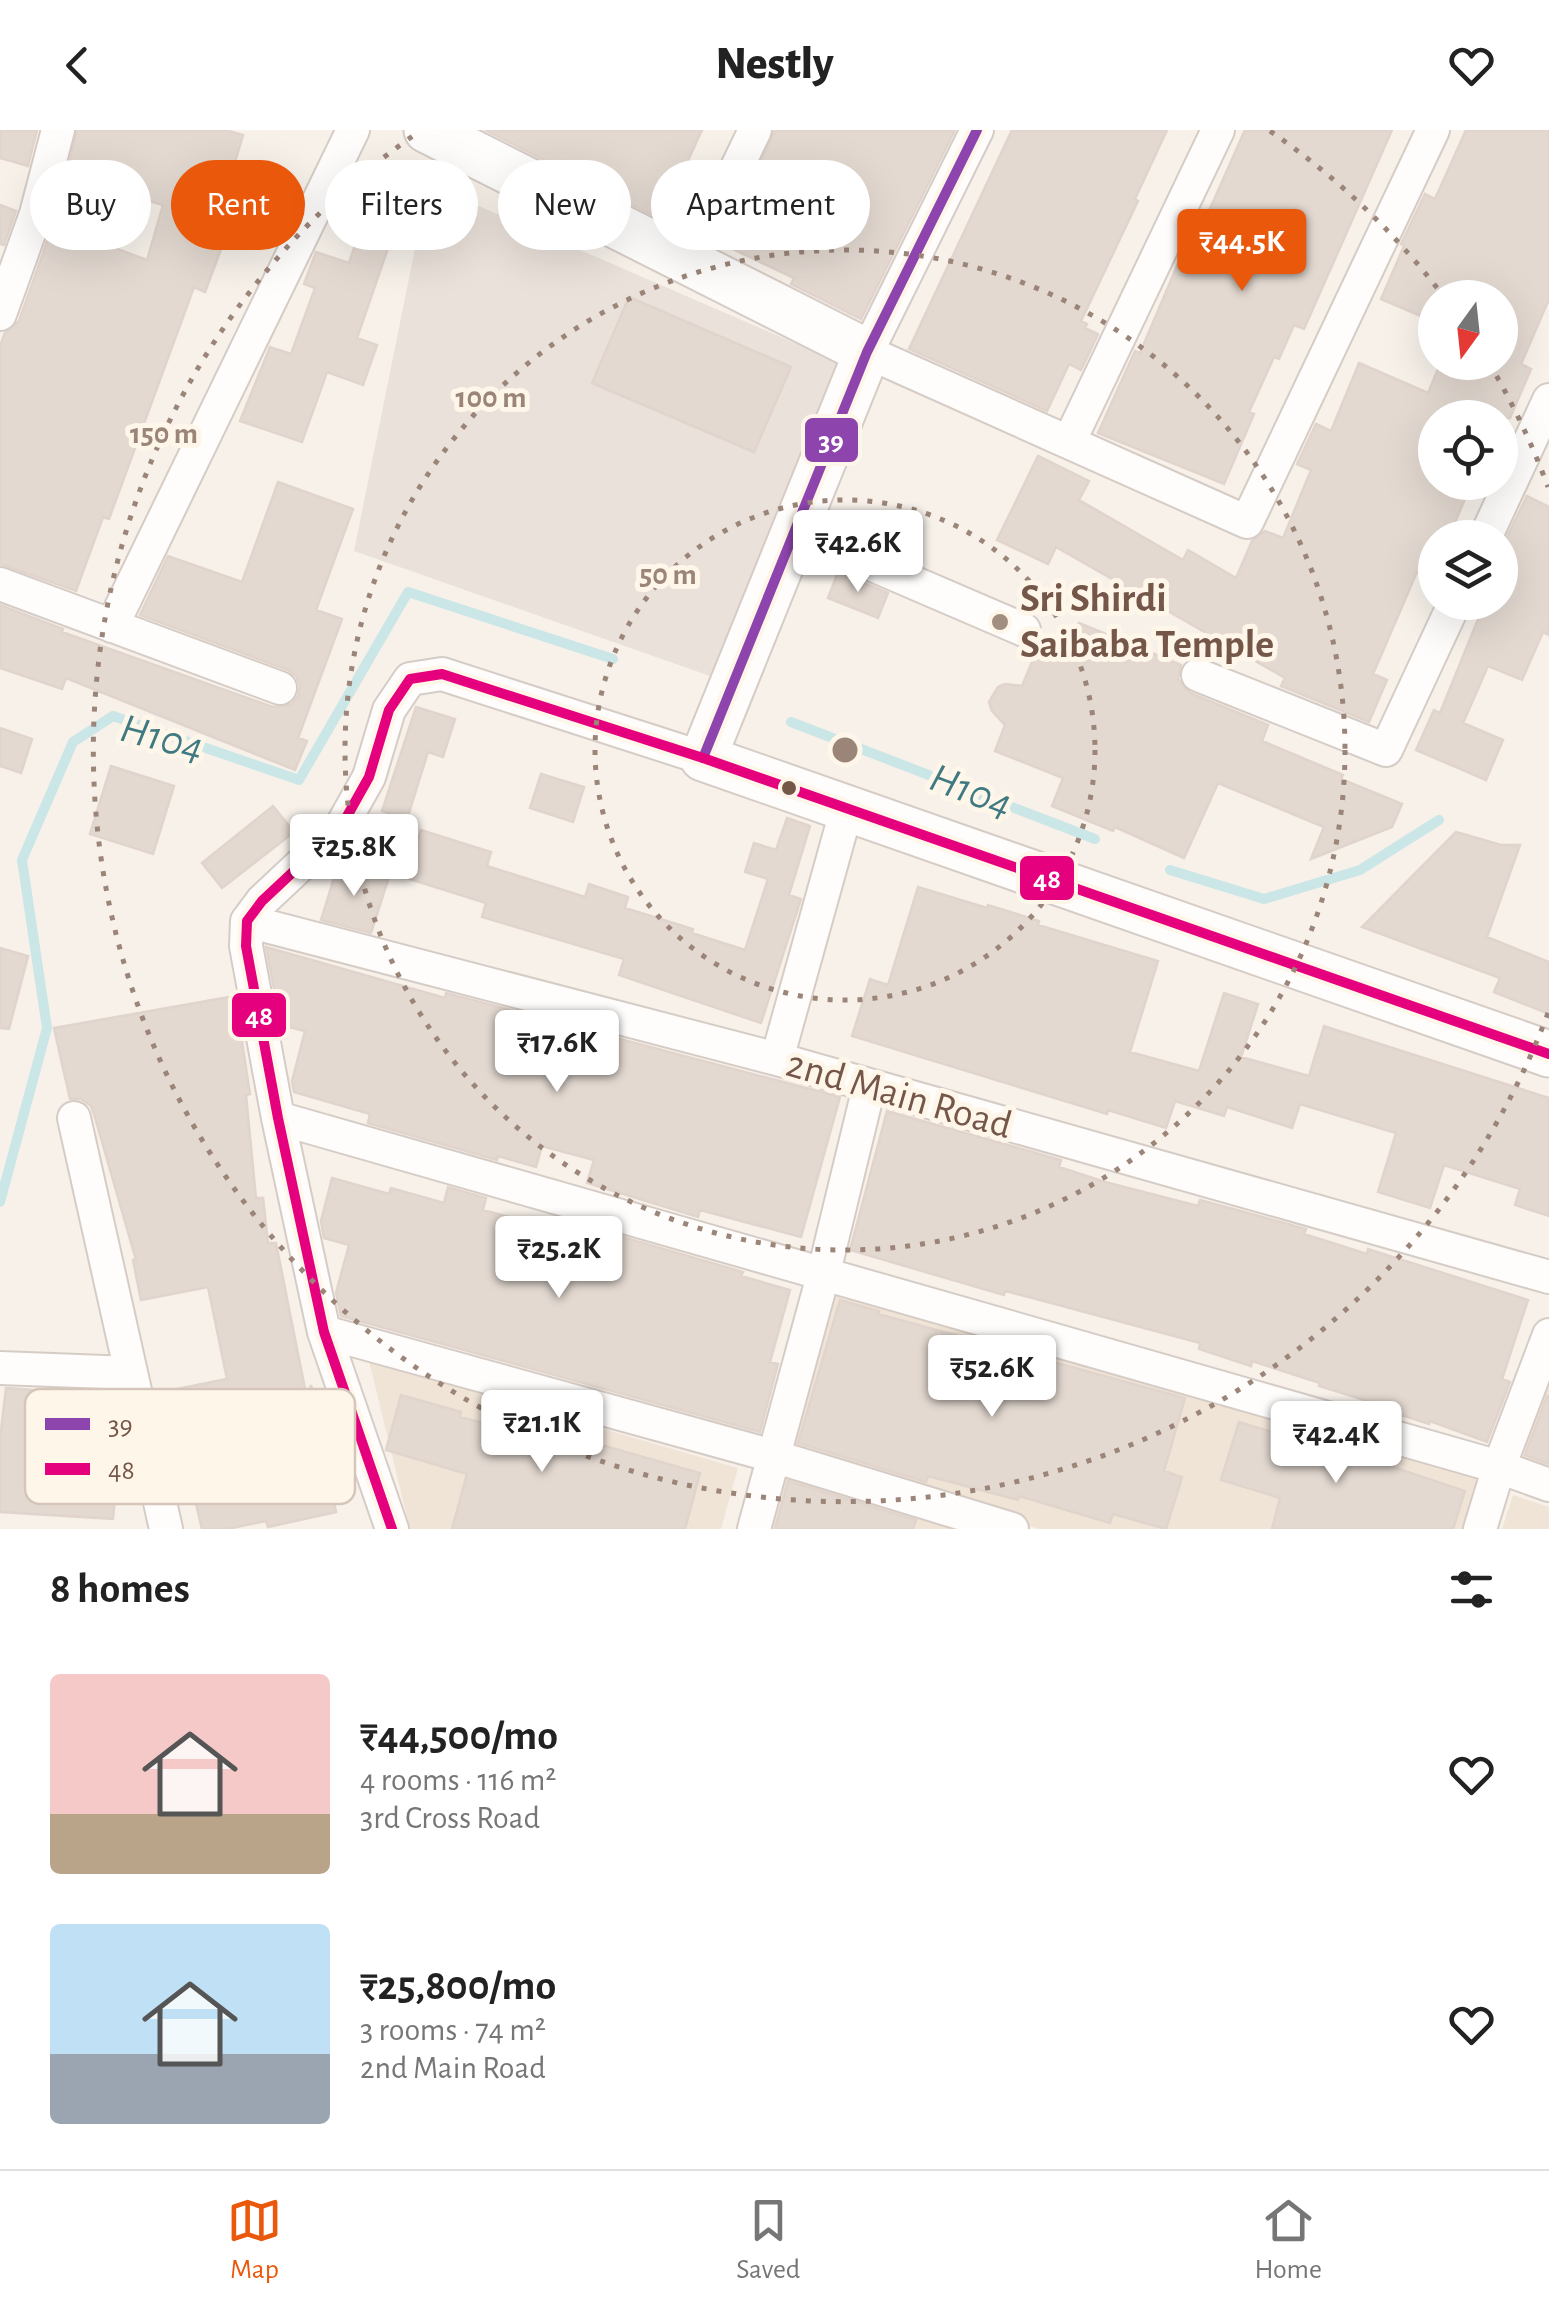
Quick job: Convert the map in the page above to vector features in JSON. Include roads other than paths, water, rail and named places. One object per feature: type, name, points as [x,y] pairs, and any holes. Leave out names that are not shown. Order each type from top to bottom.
[{"type":"street","points":[[0,314],[36,214],[58,130]]},
{"type":"street","points":[[112,626],[353,130]]},
{"type":"street","points":[[427,130],[867,352],[1247,522],[1434,130]]},
{"type":"street","points":[[691,264],[754,130]]},
{"type":"street","points":[[703,758],[867,352],[977,130]]},
{"type":"street","points":[[1069,442],[1218,130]]},
{"type":"street","points":[[1493,520],[1549,400]]},
{"type":"street","points":[[796,532],[1024,630]]},
{"type":"street","points":[[0,584],[280,688]]},
{"type":"street","points":[[1198,674],[1386,750],[1447,620]]},
{"type":"street","points":[[344,1389],[324,1332],[278,1118],[246,946],[247,921],[262,900],[341,826],[370,778],[388,710],[410,679],[442,674],[703,758],[1549,1054]]},
{"type":"street","points":[[777,1059],[848,808]]},
{"type":"street","name":"2nd Main Road","points":[[247,921],[777,1059],[1549,1277]]},
{"type":"street","points":[[754,1529],[824,1272],[869,1087]]},
{"type":"street","points":[[74,1118],[135,1389]]},
{"type":"street","points":[[278,1118],[824,1272],[1549,1485]]},
{"type":"street","points":[[324,1332],[772,1456],[1012,1529]]},
{"type":"street","points":[[1480,1529],[1498,1468],[1549,1335]]},
{"type":"street","points":[[0,1368],[131,1373]]},
{"type":"street","points":[[355,1422],[392,1529]]},
{"type":"street","points":[[160,1504],[166,1529]]},
{"type":"waterway","name":"H104","points":[[0,1202],[47,1028],[22,860],[73,742],[113,716],[299,780],[408,592],[613,659]]},
{"type":"waterway","name":"H104","points":[[791,722],[1095,839]]},
{"type":"waterway","name":"H104","points":[[1170,870],[1264,899],[1360,870],[1439,820]]},
{"type":"place","name":"Sri Shirdi Saibaba Temple","points":[[1000,622]]}]
